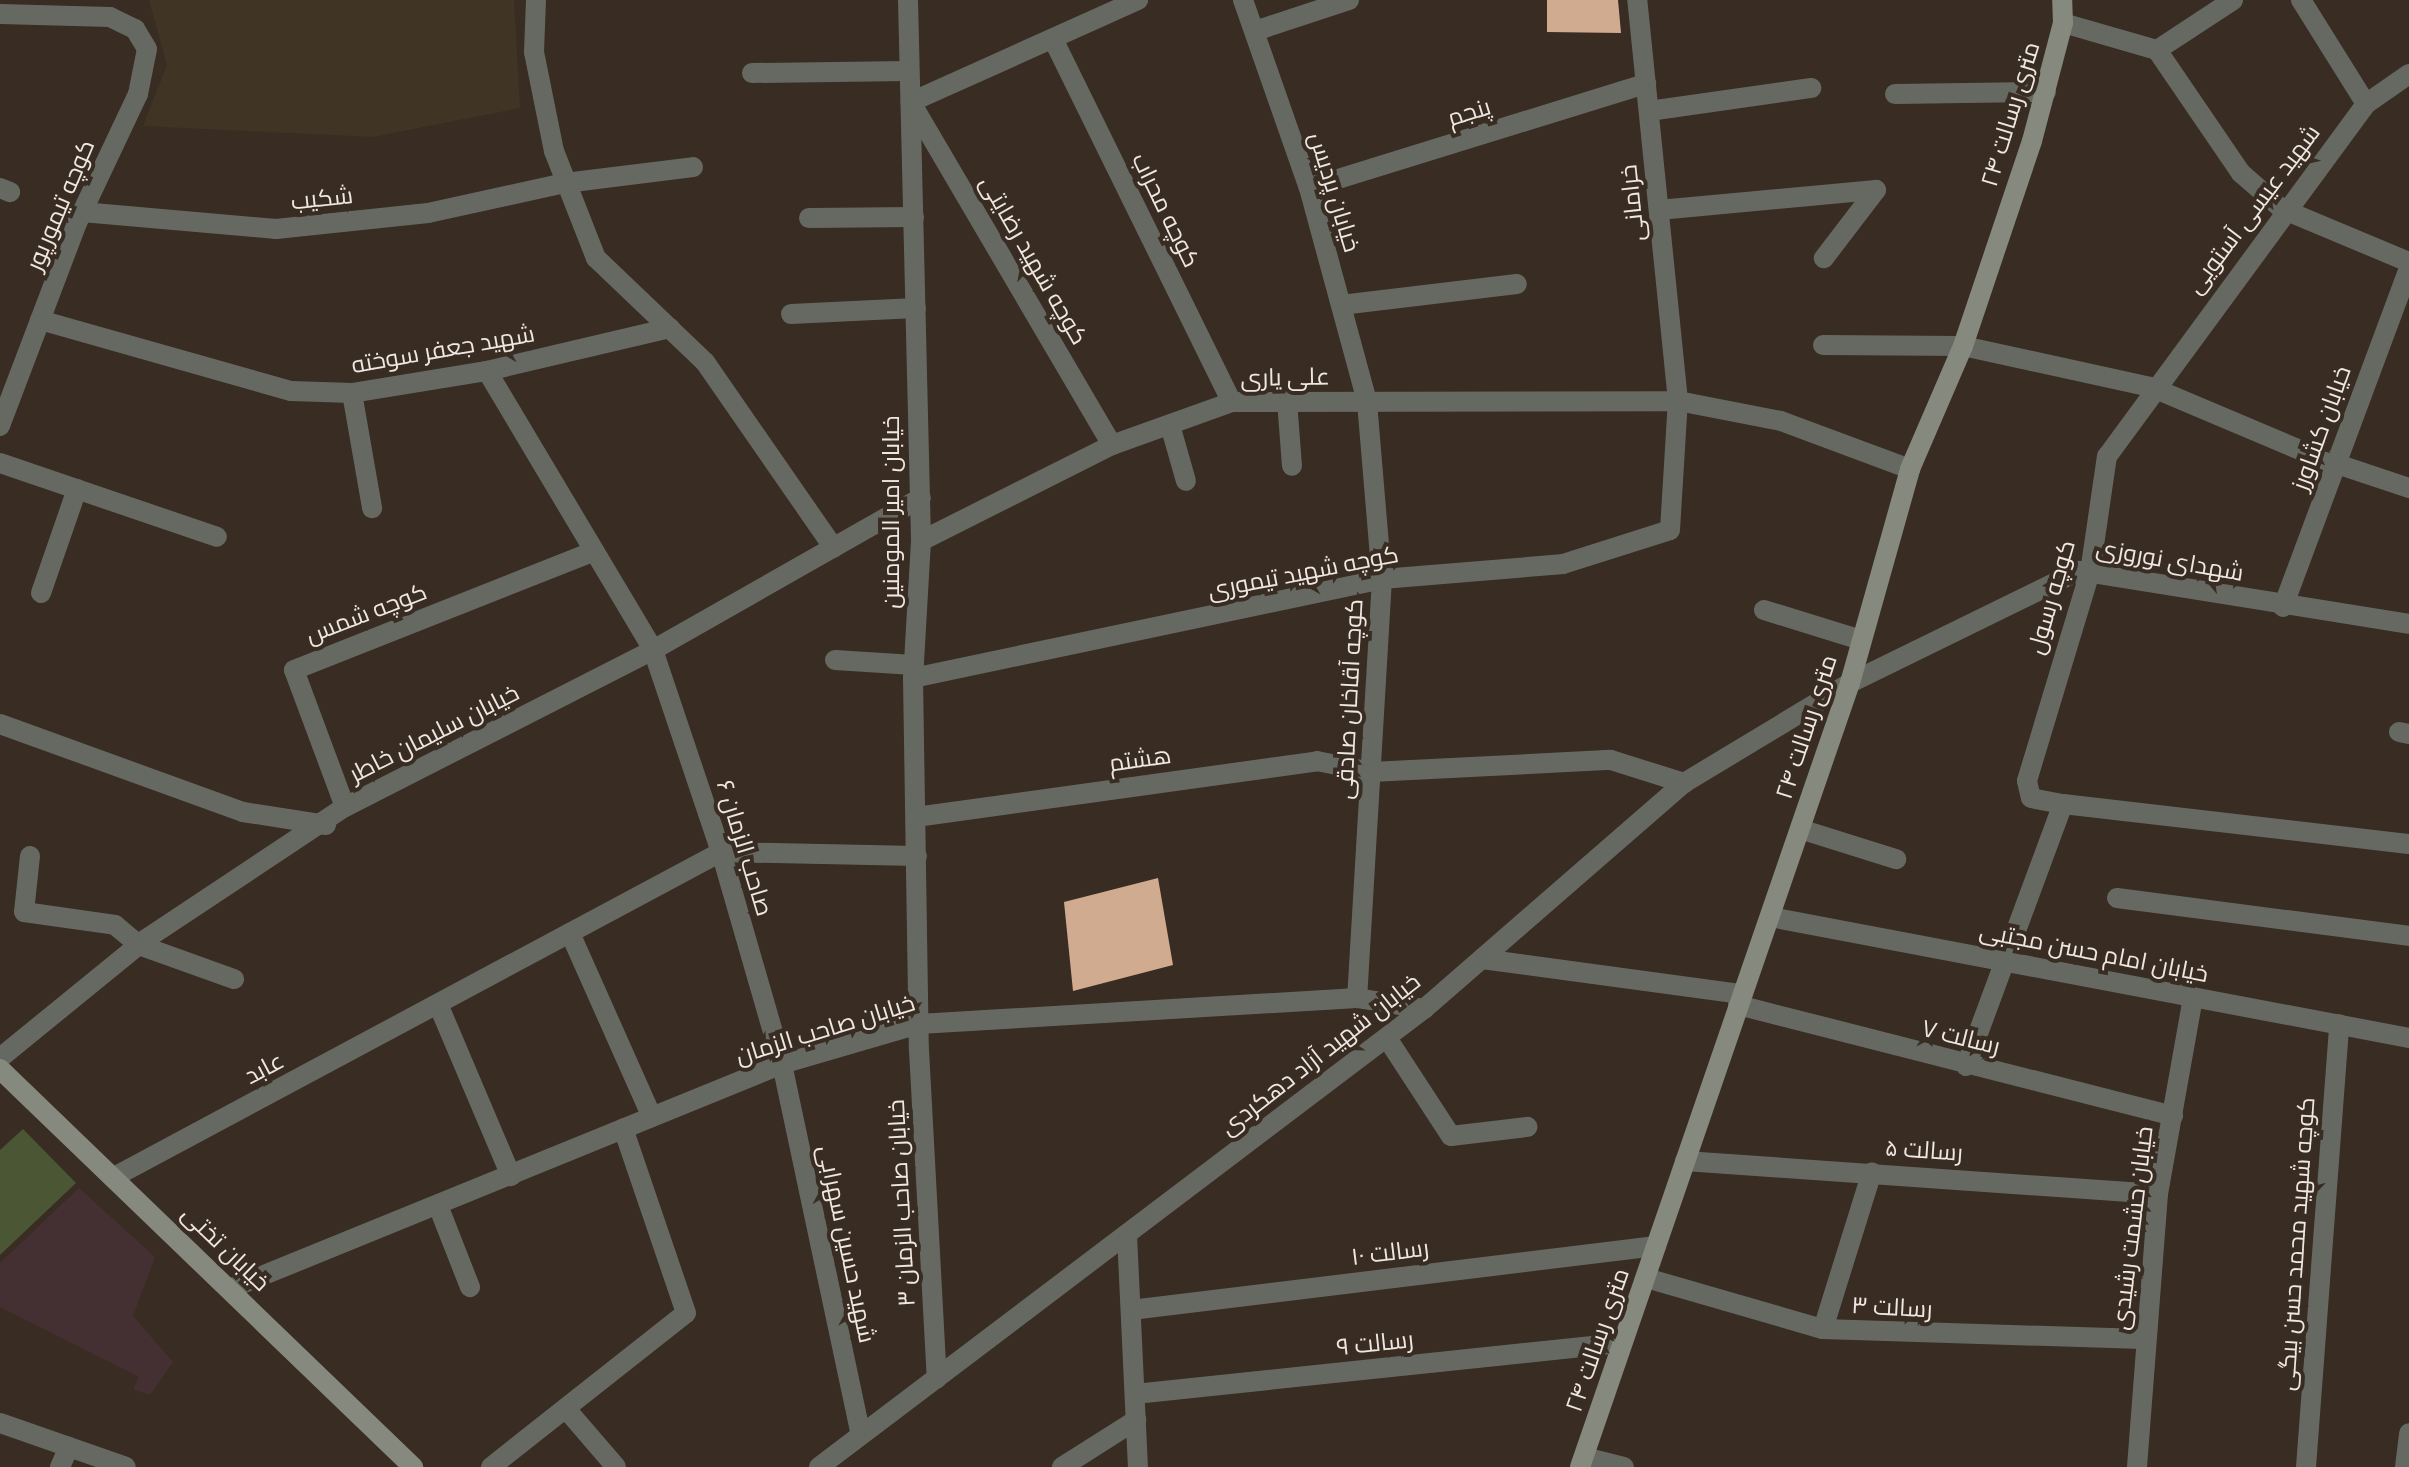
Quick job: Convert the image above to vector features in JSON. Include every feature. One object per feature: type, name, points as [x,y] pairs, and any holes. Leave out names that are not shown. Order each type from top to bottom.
[{"type":"main road","name":"۲۴ متری رسالت","points":[[1582,1462],[1850,683],[1910,469],[1963,346],[2046,92],[2063,23],[2062,0]]},
{"type":"main road","name":"خیابان تختی","points":[[0,1069],[232,1288],[413,1467]]},
{"type":"street","points":[[536,0],[534,52],[565,183],[596,258],[705,362],[834,548]]},
{"type":"street","name":"خیابان امیر المومنین","points":[[908,0],[921,498],[914,671],[919,1024]]},
{"type":"street","points":[[911,102],[1054,41],[1138,0]]},
{"type":"street","name":"خیابان پردیس","points":[[1243,0],[1309,188],[1367,402]]},
{"type":"street","points":[[1255,31],[1349,0]]},
{"type":"street","name":"خرامانی","points":[[1637,0],[1678,401]]},
{"type":"street","points":[[2157,50],[2233,0]]},
{"type":"street","points":[[2301,0],[2366,104]]},
{"type":"street","name":"کوچه تیمورپور","points":[[0,14],[110,17],[135,29],[147,49],[138,94],[82,212],[0,426]]},
{"type":"street","points":[[2063,23],[2157,50],[2241,173],[2282,209],[2409,265]]},
{"type":"street","name":"کوچه محراب","points":[[1054,41],[1232,402]]},
{"type":"street","points":[[752,73],[908,71]]},
{"type":"street","name":"شهید عیسی آستویی","points":[[2151,387],[2282,209],[2366,104],[2409,74]]},
{"type":"street","name":"پنجم","points":[[1309,188],[1646,84]]},
{"type":"street","points":[[1649,111],[1811,88]]},
{"type":"street","points":[[1895,94],[2046,92]]},
{"type":"street","name":"کوچه شهید رضایتی","points":[[911,102],[1112,445]]},
{"type":"street","name":"شکیب","points":[[82,212],[276,229],[428,213],[565,183],[693,167]]},
{"type":"street","points":[[1659,210],[1876,190],[1824,258]]},
{"type":"street","points":[[809,218],[914,217]]},
{"type":"street","name":"خیابان کشاورز","points":[[2283,607],[2409,265]]},
{"type":"street","points":[[1341,305],[1517,284]]},
{"type":"street","points":[[791,314],[916,308]]},
{"type":"street","name":"شهید جعفر سوخته","points":[[40,320],[291,391],[352,393],[487,371],[670,328]]},
{"type":"street","points":[[1823,345],[1963,346],[2151,387],[2336,464],[2409,488]]},
{"type":"street","name":"صاحب الزمان ۶","points":[[487,371],[653,650],[721,852],[782,1064]]},
{"type":"street","name":"کوچه رسول","points":[[2063,804],[2031,798],[2027,781],[2090,572],[2107,456],[2151,387]]},
{"type":"street","points":[[352,393],[372,508]]},
{"type":"street","points":[[1287,401],[1292,466]]},
{"type":"street","name":"علی یاری","points":[[921,541],[1112,445],[1232,402],[1678,401],[1781,421],[1910,469]]},
{"type":"street","name":"کوچه شهید تیموری","points":[[835,660],[914,671],[1382,579],[1563,564],[1670,530],[1678,401]]},
{"type":"street","name":"کوچه آقاخان صادقی","points":[[1357,998],[1382,579],[1367,402]]},
{"type":"street","points":[[1170,425],[1186,481]]},
{"type":"street","points":[[0,463],[217,537]]},
{"type":"street","points":[[41,593],[77,489]]},
{"type":"street","name":"خیابان سلیمان خاطر","points":[[0,1058],[139,945],[326,825],[345,807],[653,650],[921,498]]},
{"type":"street","name":"کوچه شمس","points":[[345,807],[294,670],[594,551]]},
{"type":"street","name":"شهدای نوروزی","points":[[1850,683],[2079,571],[2283,607],[2409,624]]},
{"type":"street","points":[[1764,610],[1861,640]]},
{"type":"street","name":"خیابان شهید آزاد دهکردی","points":[[819,1467],[1424,1009],[1684,783],[1850,683]]},
{"type":"street","points":[[0,724],[243,812],[326,825]]},
{"type":"street","name":"هشتم","points":[[916,817],[1317,761],[1371,772],[1611,760],[1684,783]]},
{"type":"street","points":[[1966,1066],[2063,804],[2409,844]]},
{"type":"street","points":[[1800,829],[1896,859]]},
{"type":"street","points":[[721,852],[917,856]]},
{"type":"street","name":"عابد","points":[[114,1177],[721,852]]},
{"type":"street","points":[[30,856],[24,912],[115,925],[139,945],[234,979]]},
{"type":"street","points":[[2117,898],[2409,936]]},
{"type":"street","name":"خیابان امام حسن مجتبی","points":[[1770,917],[2409,1038]]},
{"type":"street","points":[[570,933],[652,1117]]},
{"type":"street","name":"رسالت ۷","points":[[1482,959],[1740,999],[1966,1066],[2173,1116]]},
{"type":"street","name":"خیابان حشمت رشیدی","points":[[2137,1467],[2143,1339],[2158,1194],[2193,997]]},
{"type":"street","name":"خیابان صاحب الزمان","points":[[232,1288],[439,1208],[623,1128],[782,1064],[919,1024],[1357,998],[1424,1009]]},
{"type":"street","points":[[438,1004],[511,1176]]},
{"type":"street","name":"خیابان صاحب الزمان ۳","points":[[919,1024],[937,1379]]},
{"type":"street","name":"کوچه شهید محمد حسن بیگی","points":[[2306,1467],[2339,1024]]},
{"type":"street","points":[[1387,1038],[1451,1136],[1527,1127]]},
{"type":"street","name":"شهید حسین سهرابی","points":[[782,1064],[861,1435]]},
{"type":"street","points":[[491,1467],[686,1313],[623,1128]]},
{"type":"street","name":"رسالت ۵","points":[[1685,1161],[2158,1194]]},
{"type":"street","points":[[1823,1329],[1872,1172]]},
{"type":"street","points":[[439,1208],[470,1287]]},
{"type":"street","points":[[1127,1235],[1138,1467]]},
{"type":"street","name":"رسالت ۱۰","points":[[1131,1310],[1656,1246]]},
{"type":"street","name":"رسالت ۳","points":[[1646,1278],[1823,1329],[2143,1339]]},
{"type":"street","name":"رسالت ۹","points":[[1135,1394],[1621,1343]]},
{"type":"street","points":[[567,1410],[616,1467]]},
{"type":"street","points":[[1062,1467],[1136,1420]]},
{"type":"street","points":[[0,1423],[126,1467]]},
{"type":"street","points":[[2405,1467],[2409,1433]]},
{"type":"street","points":[[60,1467],[69,1447]]},
{"type":"street","points":[[1582,1462],[1624,1467]]},
{"type":"shaded area","points":[[149,0],[514,0],[520,108],[373,137],[143,126],[167,65]]},
{"type":"shaded area","points":[[79,1188],[155,1257],[133,1316],[173,1362],[150,1395],[133,1389],[139,1377],[0,1307],[0,1263]]},
{"type":"green space","points":[[23,1129],[76,1183],[0,1255],[0,1150]]},
{"type":"building","points":[[1547,0],[1618,0],[1621,33],[1547,32]]},
{"type":"building","points":[[1158,878],[1173,965],[1073,991],[1064,902]]}]
